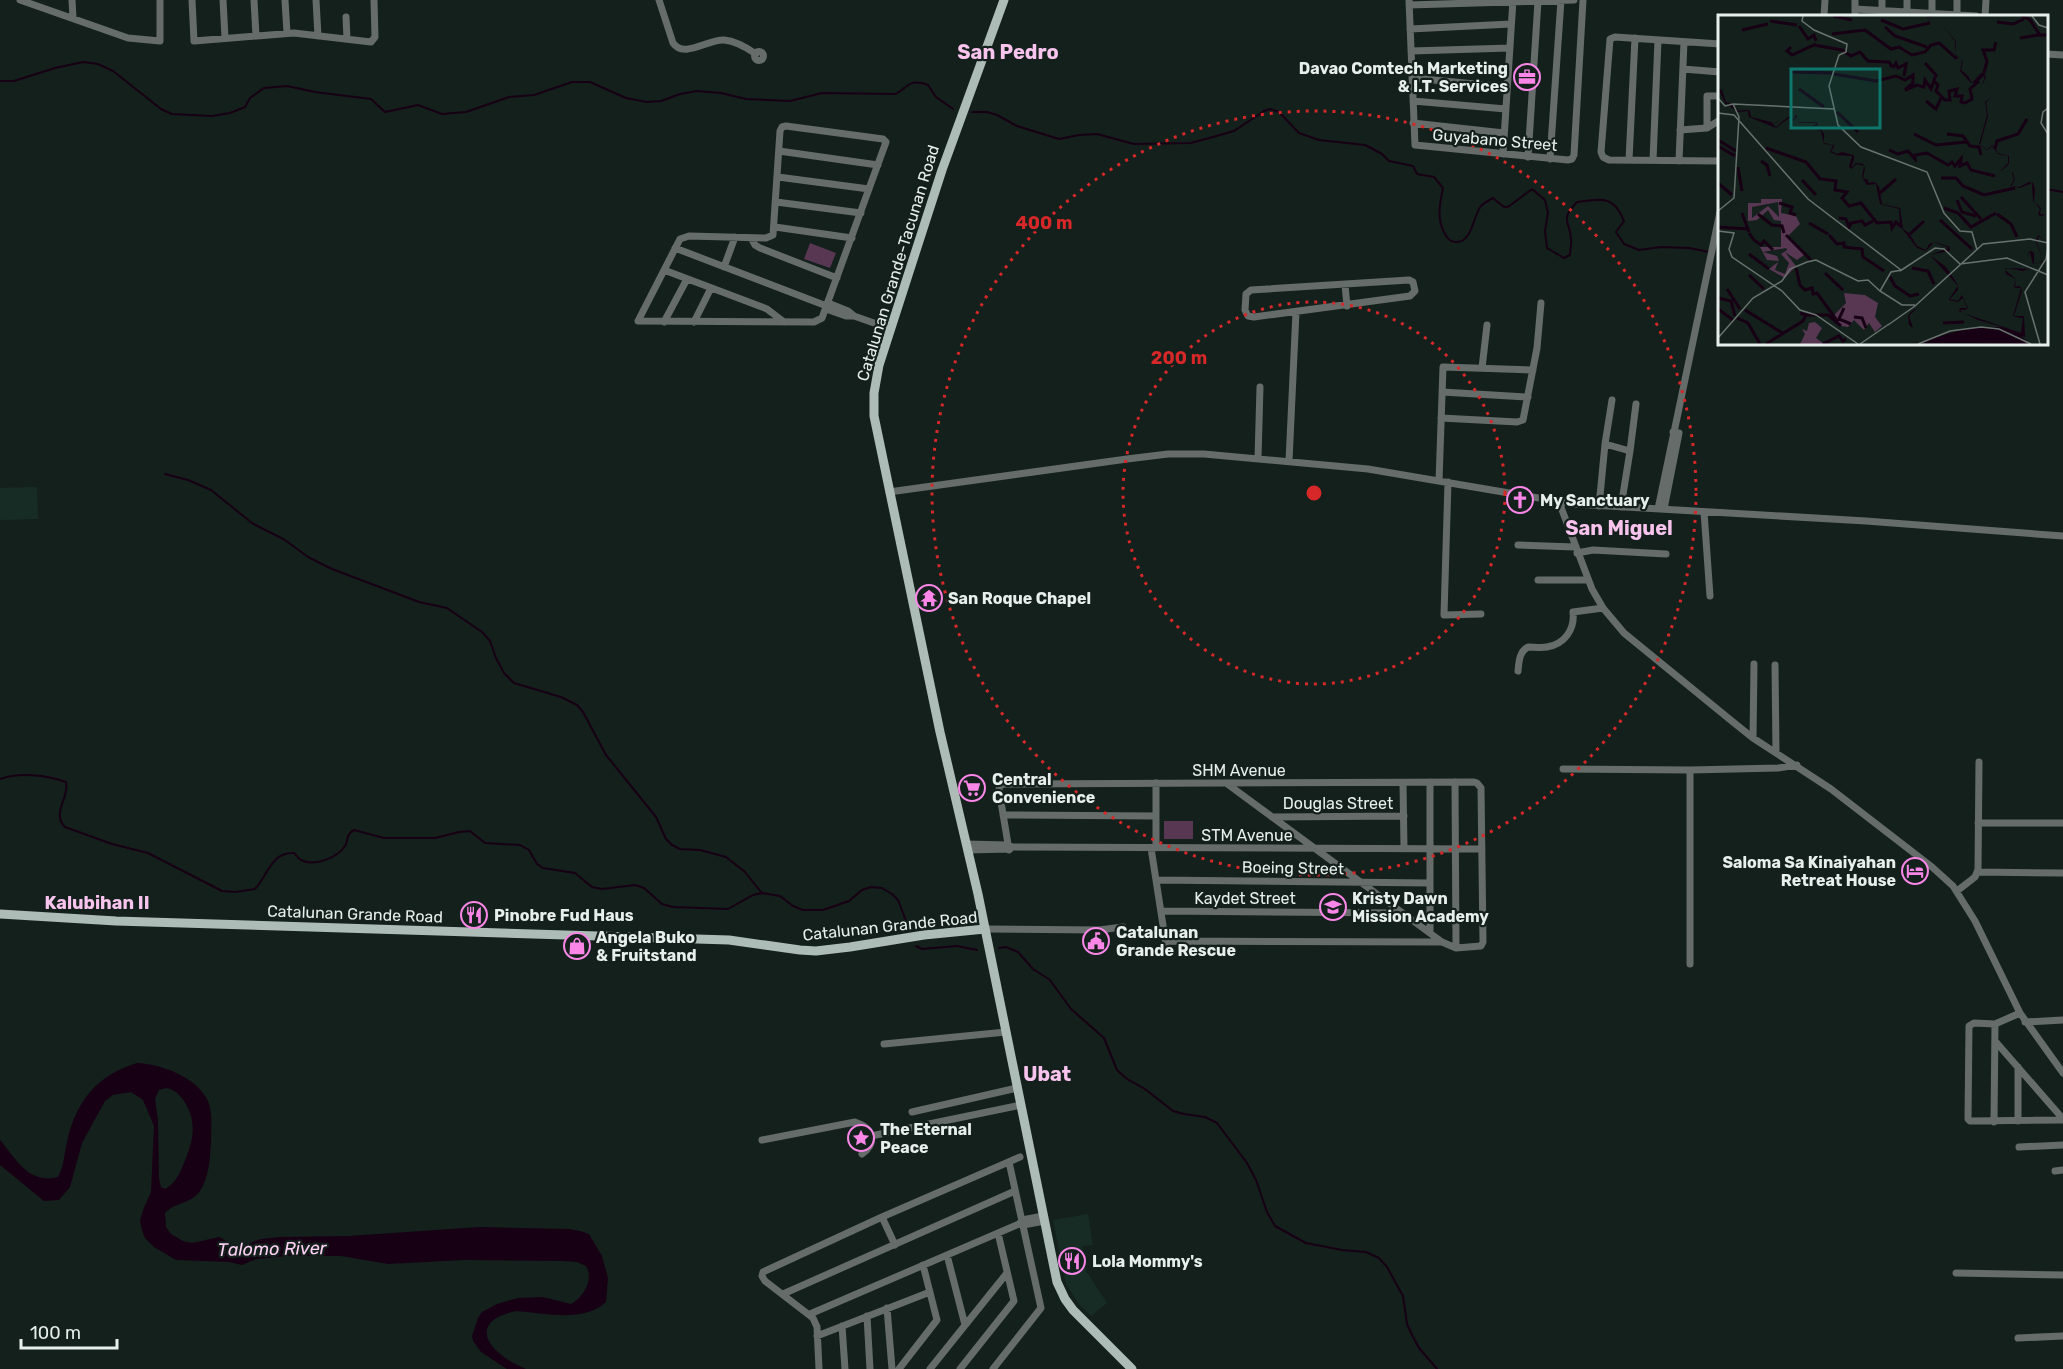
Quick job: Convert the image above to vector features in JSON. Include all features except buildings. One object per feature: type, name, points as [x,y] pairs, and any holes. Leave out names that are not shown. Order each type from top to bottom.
[{"type":"main road","name":"Catalunan Grande-Tacunan Road","points":[[985,928],[942,743],[889,492],[878,436],[874,393],[879,365],[942,170],[1004,0]]},
{"type":"main road","name":"Catalunan Grande Road","points":[[0,914],[116,921],[729,940],[807,951],[837,949],[924,934],[985,928],[1057,1282],[1073,1310],[1132,1369]]},
{"type":"street","points":[[20,0],[37,3],[128,38],[160,41],[160,0]]},
{"type":"street","points":[[72,0],[73,18]]},
{"type":"street","points":[[192,0],[194,41],[287,33],[371,42],[374,40],[374,0]]},
{"type":"street","points":[[223,0],[225,38]]},
{"type":"street","points":[[254,0],[256,36]]},
{"type":"street","points":[[285,0],[287,33]]},
{"type":"street","points":[[316,0],[318,36]]},
{"type":"street","points":[[659,0],[673,43],[677,48],[685,50],[711,41],[724,40],[740,44],[756,54]]},
{"type":"street","points":[[1550,159],[1561,0]]},
{"type":"street","points":[[1504,133],[1413,123],[1409,3],[1574,0]]},
{"type":"street","name":"Guyabano Street","points":[[1413,123],[1415,145],[1550,159],[1572,159],[1583,0]]},
{"type":"street","points":[[1824,15],[1825,0]]},
{"type":"street","points":[[1855,0],[1855,13],[1882,10],[1957,15],[1957,0]]},
{"type":"street","points":[[1882,0],[1882,10]]},
{"type":"street","points":[[1907,0],[1907,12]]},
{"type":"street","points":[[1932,0],[1932,14]]},
{"type":"street","points":[[1985,15],[1986,0]]},
{"type":"street","points":[[1503,154],[1513,1]]},
{"type":"street","points":[[1528,157],[1538,1]]},
{"type":"street","points":[[346,17],[347,39]]},
{"type":"street","points":[[1410,29],[1511,24]]},
{"type":"street","points":[[1718,44],[1615,37],[1608,42],[1601,152],[1605,159],[1718,161]]},
{"type":"street","points":[[1629,160],[1635,38]]},
{"type":"street","points":[[1653,160],[1659,40]]},
{"type":"street","points":[[1679,160],[1684,42]]},
{"type":"street","points":[[1411,51],[1510,48]]},
{"type":"street","points":[[2048,54],[2063,55]]},
{"type":"street","points":[[1683,69],[1718,72]]},
{"type":"street","points":[[1412,78],[1507,87]]},
{"type":"street","points":[[1707,128],[1707,96],[1718,96]]},
{"type":"street","points":[[1413,101],[1506,109]]},
{"type":"street","points":[[1680,130],[1707,128],[1718,121]]},
{"type":"street","points":[[783,126],[883,139],[886,144],[878,165],[822,318],[817,321],[784,322],[641,322],[638,320],[680,239],[686,236],[751,238],[773,235],[780,131],[783,126]]},
{"type":"street","points":[[779,151],[878,165]]},
{"type":"street","points":[[778,177],[869,189]]},
{"type":"street","points":[[776,202],[861,213]]},
{"type":"street","points":[[1661,509],[1670,463],[1673,432],[1718,217]]},
{"type":"street","points":[[774,227],[852,238]]},
{"type":"street","points":[[724,267],[735,237]]},
{"type":"street","points":[[751,238],[760,248],[837,278]]},
{"type":"street","points":[[675,248],[826,306],[848,310],[854,315],[891,329]]},
{"type":"street","points":[[664,270],[767,309],[784,322]]},
{"type":"street","points":[[664,322],[687,279]]},
{"type":"street","points":[[1409,280],[1413,282],[1414,294],[1347,306],[1251,317],[1245,310],[1246,294],[1255,290],[1346,285],[1409,280]]},
{"type":"street","points":[[1346,285],[1347,306]]},
{"type":"street","points":[[693,322],[711,288]]},
{"type":"street","points":[[1441,418],[1520,422],[1525,415],[1533,370],[1541,303]]},
{"type":"street","points":[[1289,461],[1296,312]]},
{"type":"street","points":[[1482,368],[1487,325]]},
{"type":"street","points":[[1439,481],[1443,367],[1533,370]]},
{"type":"street","points":[[1258,458],[1260,387]]},
{"type":"street","points":[[1442,392],[1528,397]]},
{"type":"street","points":[[1599,506],[1612,400]]},
{"type":"street","points":[[1620,507],[1636,404]]},
{"type":"street","points":[[1605,444],[1630,451]]},
{"type":"street","points":[[889,492],[1167,454],[1204,454],[1368,469],[1559,502],[1599,506],[2063,536]]},
{"type":"street","points":[[1448,482],[1444,615],[1481,614]]},
{"type":"street","points":[[1559,502],[1587,580],[1603,608],[1624,633],[1753,738],[1831,789],[1924,860],[1957,891],[1975,921],[2025,1022],[2063,1073]]},
{"type":"street","points":[[1704,512],[1710,596]]},
{"type":"street","points":[[1518,545],[1666,554]]},
{"type":"street","points":[[1538,580],[1587,580]]},
{"type":"street","points":[[1518,671],[1521,654],[1528,647],[1556,645],[1568,635],[1574,622],[1574,612],[1603,608]]},
{"type":"street","points":[[1753,738],[1754,664]]},
{"type":"street","points":[[1775,665],[1776,752]]},
{"type":"street","points":[[1957,891],[1972,881],[1977,872],[1979,762]]},
{"type":"street","points":[[1563,769],[1690,770],[1797,765]]},
{"type":"street","points":[[1690,770],[1690,964]]},
{"type":"street","points":[[1430,782],[1430,933]]},
{"type":"street","points":[[1455,782],[1456,948]]},
{"type":"street","name":"SHM Avenue","points":[[1003,815],[1000,785],[1474,782],[1481,788],[1482,849]]},
{"type":"street","points":[[1156,783],[1154,848],[1156,880],[1167,951]]},
{"type":"street","points":[[1226,783],[1442,942],[1456,948],[1481,946],[1483,942],[1482,849]]},
{"type":"street","points":[[1403,783],[1404,848]]},
{"type":"street","points":[[1009,847],[1003,815],[1156,816]]},
{"type":"street","name":"Douglas Street","points":[[1272,817],[1404,816]]},
{"type":"street","points":[[1978,823],[2063,823]]},
{"type":"street","name":"STM Avenue","points":[[966,847],[1482,849]]},
{"type":"street","points":[[1977,872],[2063,873]]},
{"type":"street","name":"Boeing Street","points":[[1156,880],[1430,882]]},
{"type":"street","name":"Kaydet Street","points":[[1161,911],[1402,912]]},
{"type":"street","points":[[985,928],[1099,930],[1123,927]]},
{"type":"street","points":[[1166,941],[1442,942]]},
{"type":"street","points":[[2020,1013],[1995,1024],[1974,1023],[1970,1026],[1967,1117],[1971,1121],[1994,1122],[2063,1120]]},
{"type":"street","points":[[2025,1022],[2063,1020]]},
{"type":"street","points":[[1994,1122],[1995,1024]]},
{"type":"street","points":[[884,1044],[1006,1032]]},
{"type":"street","points":[[1995,1041],[2063,1120]]},
{"type":"street","points":[[2018,1067],[2018,1121]]},
{"type":"street","points":[[912,1112],[1017,1088]]},
{"type":"street","points":[[871,1136],[1021,1105]]},
{"type":"street","points":[[762,1140],[850,1122],[860,1124],[871,1136],[871,1146],[861,1154]]},
{"type":"street","points":[[2019,1147],[2063,1145]]},
{"type":"street","points":[[819,1369],[816,1322],[810,1314],[763,1278],[762,1274],[765,1270],[1020,1157]]},
{"type":"street","points":[[993,1369],[1041,1308],[1009,1162]]},
{"type":"street","points":[[783,1294],[1015,1191]]},
{"type":"street","points":[[882,1217],[895,1245]]},
{"type":"street","points":[[810,1314],[1021,1223],[1044,1218]]},
{"type":"street","points":[[960,1369],[1014,1301],[998,1233]]},
{"type":"street","points":[[947,1255],[965,1325]]},
{"type":"street","points":[[898,1369],[938,1320],[923,1265]]},
{"type":"street","points":[[930,1369],[1007,1273]]},
{"type":"street","points":[[1956,1273],[2063,1275]]},
{"type":"street","points":[[817,1336],[930,1292]]},
{"type":"street","points":[[887,1308],[892,1369]]},
{"type":"street","points":[[867,1316],[870,1369]]},
{"type":"street","points":[[842,1326],[845,1369]]},
{"type":"street","points":[[2018,1338],[2063,1336]]},
{"type":"shaded area","points":[[810,243],[836,253],[830,268],[804,259]]},
{"type":"shaded area","points":[[37,487],[38,519],[0,520],[0,488]]},
{"type":"shaded area","points":[[1164,821],[1193,821],[1193,839],[1164,839]]},
{"type":"shaded area","points":[[1088,1214],[1093,1245],[1082,1246],[1086,1271],[1107,1303],[1091,1316],[1079,1304],[1066,1284],[1053,1220]]},
{"type":"water","name":"Talomo River","points":[[137,1063],[157,1066],[177,1073],[196,1085],[210,1106],[211,1142],[205,1180],[196,1195],[165,1213],[166,1227],[171,1234],[183,1241],[192,1243],[219,1237],[234,1245],[242,1246],[261,1239],[279,1237],[348,1236],[480,1227],[569,1229],[589,1234],[602,1256],[608,1278],[606,1302],[586,1313],[575,1315],[516,1311],[500,1316],[490,1323],[487,1331],[488,1340],[503,1356],[526,1369],[507,1369],[481,1352],[473,1341],[472,1336],[482,1312],[497,1304],[518,1298],[543,1297],[571,1304],[584,1292],[588,1282],[586,1266],[577,1262],[563,1261],[463,1260],[388,1264],[341,1256],[287,1256],[256,1259],[242,1265],[229,1262],[176,1260],[154,1247],[145,1238],[142,1230],[140,1221],[151,1192],[154,1126],[143,1100],[131,1092],[113,1095],[105,1101],[82,1143],[70,1187],[59,1200],[44,1201],[0,1165],[0,1140],[24,1169],[31,1174],[48,1178],[58,1177],[63,1165],[71,1127],[83,1102],[100,1082],[123,1068]],"holes":[[[166,1088],[174,1091],[184,1101],[191,1117],[193,1132],[181,1171],[165,1189],[161,1187],[159,1179],[158,1120],[155,1099],[159,1090]]]},
{"type":"waterway","points":[[0,81],[14,81],[83,62],[98,64],[113,71],[161,109],[172,114],[212,116],[230,113],[245,107],[250,98],[264,88],[287,86],[371,99],[385,112],[418,105],[442,114],[466,112],[509,97],[534,95],[572,82],[590,82],[626,98],[647,102],[661,101],[697,91],[721,93],[746,99],[790,101],[822,93],[896,94],[910,84],[917,83],[928,85],[936,97],[953,109]]},
{"type":"waterway","points":[[972,112],[997,115],[1017,126],[1059,139],[1097,134],[1134,144],[1191,143],[1234,131],[1270,109],[1279,112],[1299,133],[1319,140],[1365,145],[1382,154],[1389,161],[1413,166],[1417,174],[1434,177],[1443,188],[1440,223],[1449,240],[1454,242],[1465,239],[1469,234],[1481,206],[1493,198],[1504,207],[1508,207],[1532,189],[1545,200],[1548,213],[1545,231],[1547,248],[1564,258],[1570,255],[1571,245],[1568,213],[1577,202],[1593,200],[1606,201],[1616,207],[1624,221],[1616,232],[1624,244],[1639,250],[1661,247],[1689,248],[1709,252]]},
{"type":"waterway","points":[[2048,189],[2063,192]]},
{"type":"waterway","points":[[165,474],[188,480],[211,490],[252,523],[332,569],[419,602],[447,608],[482,632],[490,641],[504,673],[514,683],[561,697],[577,705],[606,755],[656,817],[666,839],[672,845],[680,849],[700,850],[726,857],[745,872],[761,892]]},
{"type":"waterway","points":[[0,779],[33,775],[66,782],[66,793],[60,811],[61,822],[65,827],[112,844],[148,853],[222,891],[255,889],[275,860],[286,854],[294,853],[306,862],[319,862],[331,858],[345,846],[349,835],[354,830],[384,838],[435,838],[470,831],[485,843],[520,845],[529,850],[537,864],[543,868],[575,873],[592,887],[602,889],[635,885],[644,888],[662,904],[673,907],[728,909],[753,895],[762,893],[780,896],[803,910],[823,910],[849,901],[862,890],[871,887],[882,888],[898,900],[908,926]]},
{"type":"waterway","points":[[916,946],[922,949],[957,946],[977,950]]},
{"type":"waterway","points":[[999,948],[1006,947],[1018,952],[1033,969],[1050,980],[1071,1009],[1104,1038],[1117,1070],[1127,1079],[1145,1089],[1173,1111],[1205,1117],[1217,1123],[1247,1163],[1275,1226],[1306,1243],[1366,1252],[1379,1258],[1387,1267],[1403,1296],[1407,1324],[1412,1335],[1419,1348],[1437,1369]]},
{"type":"place","name":"Davao Comtech Marketing & I.T. Services","points":[[1527,77]]},
{"type":"place","name":"My Sanctuary","points":[[1520,500]]},
{"type":"place","name":"San Roque Chapel","points":[[929,598]]},
{"type":"place","name":"Central Convenience","points":[[972,788]]},
{"type":"place","name":"Saloma Sa Kinaiyahan Retreat House","points":[[1915,871]]},
{"type":"place","name":"Kristy Dawn Mission Academy","points":[[1333,907]]},
{"type":"place","name":"Pinobre Fud Haus","points":[[474,915]]},
{"type":"place","name":"Catalunan Grande Rescue","points":[[1096,941]]},
{"type":"place","name":"Angela Buko & Fruitstand","points":[[577,946]]},
{"type":"place","name":"The Eternal Peace","points":[[861,1138]]},
{"type":"place","name":"Lola Mommy's","points":[[1072,1261]]},
{"type":"district","name":"San Pedro","points":[[1008,52]]},
{"type":"district","name":"San Miguel","points":[[1619,528]]},
{"type":"district","name":"Kalubihan II","points":[[97,903]]},
{"type":"district","name":"Ubat","points":[[1047,1074]]}]
